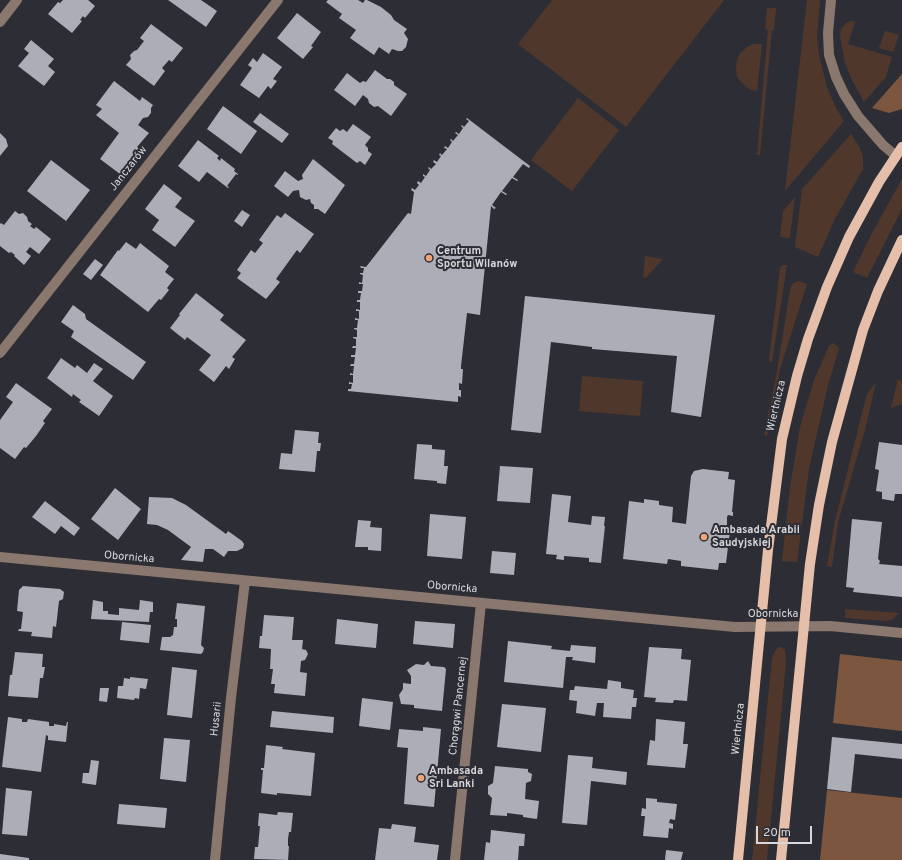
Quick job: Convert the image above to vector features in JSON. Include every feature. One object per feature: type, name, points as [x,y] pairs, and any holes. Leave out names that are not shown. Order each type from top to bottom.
[{"type":"main road","name":"Wiertnicza","points":[[738,860],[768,550],[782,439],[797,376],[808,339],[833,272],[849,237],[866,206],[902,147]]},
{"type":"main road","points":[[781,860],[810,564],[819,505],[832,442],[863,330],[878,291],[902,240]]},
{"type":"street","points":[[0,22],[18,0]]},
{"type":"street","name":"Janczarów","points":[[0,353],[278,0]]},
{"type":"street","points":[[831,0],[828,32],[829,55],[836,77],[844,94],[858,116],[883,145],[896,156]]},
{"type":"street","name":"Obornicka","points":[[0,558],[736,627],[830,626],[902,633]]},
{"type":"street","name":"Husarii","points":[[215,860],[231,698],[245,581]]},
{"type":"street","name":"Chorągwi Pancernej","points":[[455,860],[481,603]]},
{"type":"shaded area","points":[[552,0],[724,0],[626,127],[518,44]]},
{"type":"shaded area","points":[[807,0],[820,0],[817,37],[819,55],[827,87],[836,108],[844,121],[785,191]]},
{"type":"shaded area","points":[[767,8],[776,8],[774,30],[772,30],[760,155],[757,155],[768,30],[765,29]]},
{"type":"shaded area","points":[[851,21],[855,22],[848,44],[892,57],[886,77],[864,102],[845,63],[840,35],[841,29],[846,23]]},
{"type":"shaded area","points":[[885,31],[899,35],[893,52],[879,48]]},
{"type":"shaded area","points":[[754,44],[762,44],[757,91],[749,89],[742,83],[737,77],[736,69],[737,60],[740,53],[747,47]]},
{"type":"shaded area","points":[[902,74],[902,109],[889,113],[872,108]]},
{"type":"shaded area","points":[[578,98],[619,130],[572,191],[531,160]]},
{"type":"shaded area","points":[[851,134],[860,148],[863,157],[863,169],[835,219],[818,257],[795,247],[802,189]]},
{"type":"shaded area","points":[[902,179],[902,209],[867,278],[853,272],[871,235]]},
{"type":"shaded area","points":[[795,197],[790,238],[780,237],[783,211]]},
{"type":"shaded area","points":[[645,256],[663,259],[646,278],[643,277]]},
{"type":"shaded area","points":[[782,265],[787,265],[772,362],[769,361],[780,268]]},
{"type":"shaded area","points":[[798,281],[807,284],[780,369],[767,436],[764,435],[777,371],[790,290],[792,284]]},
{"type":"shaded area","points":[[833,343],[839,349],[828,385],[809,469],[797,562],[782,561],[790,487],[800,427],[814,380],[829,346]]},
{"type":"shaded area","points":[[582,376],[643,381],[640,416],[579,411]]},
{"type":"shaded area","points":[[898,379],[902,381],[902,404],[891,408]]},
{"type":"shaded area","points":[[876,382],[865,430],[838,522],[832,567],[827,566],[835,521],[866,397]]},
{"type":"shaded area","points":[[845,609],[899,613],[892,620],[886,621],[845,618]]},
{"type":"shaded area","points":[[778,647],[785,650],[786,663],[767,860],[752,860],[772,658]]},
{"type":"shaded area","points":[[840,654],[902,661],[902,731],[833,723]]},
{"type":"shaded area","points":[[827,790],[902,798],[902,860],[820,860]]},
{"type":"building","points":[[63,0],[88,0],[95,6],[85,18],[83,16],[80,20],[82,21],[72,33],[48,14],[58,2],[60,3]]},
{"type":"building","points":[[168,0],[201,0],[217,11],[206,27]]},
{"type":"building","points":[[328,0],[358,0],[363,3],[367,0],[381,7],[391,15],[394,20],[407,29],[404,33],[408,39],[406,47],[402,51],[392,49],[389,54],[379,47],[374,55],[350,38],[356,30],[339,18],[342,14],[326,2]]},
{"type":"building","points":[[297,13],[321,32],[311,46],[313,47],[303,59],[277,38]]},
{"type":"building","points":[[151,24],[183,48],[172,62],[169,60],[162,68],[165,71],[154,86],[126,65],[131,59],[130,55],[137,50],[144,41],[140,38]]},
{"type":"building","points":[[31,40],[54,59],[48,66],[55,72],[44,86],[18,66],[29,53],[24,49]]},
{"type":"building","points":[[263,53],[282,67],[273,79],[277,81],[271,89],[268,86],[259,98],[240,85],[252,68],[248,65],[253,58],[257,62]]},
{"type":"building","points":[[375,70],[387,79],[394,82],[394,85],[407,94],[391,116],[378,106],[374,107],[363,95],[355,106],[334,90],[347,73],[360,83],[363,81],[366,82]]},
{"type":"building","points":[[114,81],[140,101],[142,97],[153,105],[151,108],[151,113],[148,117],[143,118],[138,125],[149,133],[137,147],[140,149],[120,174],[100,159],[119,133],[96,115],[102,109],[96,105]]},
{"type":"building","points":[[223,106],[257,131],[241,154],[207,129]]},
{"type":"building","points":[[260,113],[289,134],[282,143],[253,122]]},
{"type":"building","name":"Centrum Sportu Wilanów","points":[[467,118],[530,166],[529,168],[523,164],[513,177],[518,180],[517,181],[512,178],[502,191],[507,194],[506,195],[501,192],[492,205],[496,208],[494,209],[491,206],[480,315],[467,313],[461,366],[461,369],[463,369],[462,384],[459,383],[461,397],[458,396],[458,402],[348,391],[348,389],[351,389],[352,384],[349,384],[349,382],[353,383],[353,375],[350,375],[350,373],[353,374],[354,366],[350,366],[351,364],[354,364],[355,357],[351,357],[351,355],[355,355],[356,348],[352,348],[353,346],[356,346],[356,339],[353,337],[357,337],[357,330],[354,328],[357,328],[358,320],[355,320],[355,318],[359,319],[359,311],[356,311],[356,309],[360,310],[360,302],[357,302],[357,300],[360,300],[361,293],[358,293],[358,291],[362,291],[363,284],[359,284],[359,282],[362,283],[363,275],[360,273],[363,273],[364,268],[361,268],[360,266],[366,267],[408,213],[411,214],[414,192],[411,190],[412,188],[415,190],[419,185],[417,183],[418,181],[421,183],[425,177],[423,174],[426,176],[430,170],[428,168],[429,167],[431,169],[436,164],[433,162],[434,160],[437,162],[441,156],[439,155],[440,153],[442,155],[447,149],[444,148],[445,146],[448,148],[452,142],[450,140],[451,139],[453,141],[458,135],[455,133],[456,132],[459,134],[463,128],[461,126],[462,125],[464,127],[469,121],[466,119]]},
{"type":"building","points":[[353,124],[371,137],[365,145],[368,148],[368,151],[372,154],[365,165],[360,161],[357,163],[332,144],[333,141],[328,138],[336,128],[340,131],[343,129],[347,132]]},
{"type":"building","points":[[0,133],[6,139],[8,146],[0,156]]},
{"type":"building","points":[[198,140],[219,156],[217,158],[220,161],[221,158],[235,169],[234,171],[238,175],[236,174],[227,186],[229,187],[228,188],[207,172],[199,182],[178,166]]},
{"type":"building","points":[[313,159],[345,185],[325,214],[318,209],[314,209],[314,205],[311,203],[310,199],[306,200],[300,197],[299,190],[293,191],[288,197],[274,186],[285,171],[298,181],[303,179],[302,175]]},
{"type":"building","points":[[51,160],[90,190],[66,221],[27,191]]},
{"type":"building","points":[[164,184],[182,198],[175,207],[195,221],[175,247],[152,230],[159,220],[145,209]]},
{"type":"building","points":[[242,210],[250,215],[242,227],[234,221]]},
{"type":"building","points":[[15,211],[19,214],[23,213],[32,224],[30,226],[34,229],[36,227],[51,239],[39,254],[30,247],[26,252],[31,256],[24,265],[14,256],[15,255],[11,252],[9,253],[0,246],[0,224],[1,223],[4,225]]},
{"type":"building","points":[[285,213],[314,234],[300,253],[297,250],[276,279],[280,282],[266,299],[237,278],[241,273],[237,270],[251,250],[255,253],[263,243],[259,240],[277,215],[281,218]]},
{"type":"building","points":[[126,242],[136,249],[140,243],[169,266],[165,272],[174,279],[167,288],[169,290],[148,312],[100,275],[118,250],[119,251]]},
{"type":"building","points":[[95,259],[103,265],[91,280],[83,274]]},
{"type":"building","points":[[196,293],[224,315],[220,320],[246,340],[232,357],[235,359],[229,369],[226,366],[214,382],[199,370],[211,355],[187,337],[185,340],[170,328]]},
{"type":"building","points":[[525,296],[715,315],[701,417],[671,412],[677,356],[592,349],[592,347],[551,342],[541,433],[511,430]]},
{"type":"building","points":[[73,305],[85,314],[86,319],[146,362],[133,380],[71,337],[74,331],[61,322]]},
{"type":"building","points":[[61,358],[75,368],[77,365],[87,373],[94,363],[103,369],[93,381],[113,396],[99,416],[79,402],[81,400],[73,394],[72,397],[47,378]]},
{"type":"building","points":[[16,383],[52,409],[43,421],[45,423],[36,436],[26,448],[24,447],[15,459],[0,448],[0,420],[13,402],[6,397]]},
{"type":"building","points":[[295,430],[319,432],[318,443],[321,443],[320,451],[317,451],[315,472],[279,469],[281,453],[292,454]]},
{"type":"building","points":[[879,442],[902,445],[902,494],[895,494],[894,501],[882,499],[882,492],[876,491],[879,470],[875,469]]},
{"type":"building","points":[[417,444],[432,445],[432,449],[445,450],[444,466],[448,466],[446,484],[437,483],[437,481],[414,479]]},
{"type":"building","points":[[500,466],[533,468],[530,503],[497,501]]},
{"type":"building","points":[[703,469],[729,472],[728,479],[735,480],[732,512],[733,516],[728,515],[727,517],[727,527],[731,528],[731,531],[726,563],[719,563],[718,570],[681,566],[681,561],[668,559],[667,564],[623,559],[629,501],[644,503],[644,499],[659,501],[659,505],[673,507],[672,522],[686,524],[691,476],[694,471]]},
{"type":"building","points":[[115,488],[141,509],[118,540],[91,519]]},
{"type":"building","points":[[552,494],[571,496],[568,522],[591,525],[592,516],[605,517],[601,563],[589,562],[589,558],[564,556],[564,560],[556,559],[557,555],[546,554]]},
{"type":"building","points":[[149,497],[172,498],[186,505],[226,534],[228,531],[242,541],[244,544],[243,548],[237,551],[228,551],[224,557],[213,549],[205,549],[203,562],[181,560],[191,547],[168,530],[157,525],[147,524]]},
{"type":"building","points":[[45,501],[80,528],[74,536],[61,526],[55,534],[32,517]]},
{"type":"building","points":[[430,514],[466,517],[462,559],[427,556]]},
{"type":"building","points":[[852,519],[882,522],[878,559],[880,561],[879,564],[902,566],[902,597],[853,592],[854,588],[846,587]]},
{"type":"building","points":[[358,520],[371,521],[370,527],[382,528],[381,551],[368,550],[368,547],[355,547]]},
{"type":"building","points":[[492,551],[516,553],[514,575],[490,573]]},
{"type":"building","points":[[23,586],[60,589],[64,592],[63,599],[59,601],[56,627],[53,626],[52,638],[31,636],[32,632],[18,631],[21,629],[23,612],[17,611],[19,590]]},
{"type":"building","points":[[93,600],[103,602],[103,611],[108,611],[108,614],[119,615],[119,608],[139,610],[140,600],[153,602],[153,612],[150,612],[149,622],[91,619]]},
{"type":"building","points":[[177,603],[205,606],[201,645],[204,648],[201,654],[160,650],[162,637],[170,637],[173,635],[174,627],[177,627],[177,619],[175,619]]},
{"type":"building","points":[[264,615],[294,617],[292,640],[303,640],[302,649],[306,650],[308,654],[305,660],[301,661],[300,672],[307,673],[305,696],[274,693],[275,684],[271,684],[273,669],[270,669],[271,649],[259,648]]},
{"type":"building","points":[[337,619],[378,624],[376,648],[335,644]]},
{"type":"building","points":[[415,621],[455,624],[453,648],[413,644]]},
{"type":"building","points":[[122,622],[151,625],[149,643],[120,640]]},
{"type":"building","points":[[508,641],[552,646],[551,649],[570,651],[571,645],[596,647],[595,663],[572,660],[573,657],[566,657],[563,688],[504,682]]},
{"type":"building","points":[[649,647],[682,649],[681,659],[691,660],[687,701],[674,700],[673,703],[655,702],[656,698],[644,697]]},
{"type":"building","points":[[15,652],[43,654],[42,667],[45,667],[43,678],[40,678],[38,698],[8,696],[10,675],[12,675]]},
{"type":"building","points":[[428,661],[431,666],[444,667],[446,669],[442,711],[414,708],[414,705],[401,704],[399,695],[403,689],[403,683],[411,684],[411,676],[407,670],[416,664],[424,665]]},
{"type":"building","points":[[172,667],[197,670],[192,718],[167,715]]},
{"type":"building","points":[[130,677],[148,679],[146,689],[140,688],[139,699],[135,698],[134,700],[117,698],[118,686],[123,686],[124,678],[130,679]]},
{"type":"building","points":[[608,680],[621,682],[621,688],[634,690],[633,698],[637,698],[636,707],[632,707],[631,719],[603,717],[604,703],[597,703],[595,716],[576,713],[577,701],[569,700],[570,690],[574,690],[575,686],[607,689]]},
{"type":"building","points":[[100,688],[109,688],[107,702],[99,701]]},
{"type":"building","points":[[362,698],[393,702],[390,730],[359,726]]},
{"type":"building","points":[[502,704],[546,708],[541,752],[497,747]]},
{"type":"building","points":[[272,711],[334,717],[333,733],[270,727]]},
{"type":"building","points":[[8,717],[22,719],[22,722],[27,722],[28,719],[49,722],[49,726],[54,726],[54,724],[66,726],[68,722],[66,742],[48,740],[48,736],[46,735],[41,772],[2,767]]},
{"type":"building","points":[[656,719],[685,722],[683,744],[688,744],[685,768],[647,765],[650,740],[655,741]]},
{"type":"building","points":[[423,727],[441,729],[434,807],[404,804],[408,748],[397,747],[399,729],[423,731]]},
{"type":"building","points":[[832,737],[902,744],[902,759],[855,754],[851,792],[827,789]]},
{"type":"building","points":[[164,738],[190,740],[186,782],[160,779]]},
{"type":"building","points":[[266,745],[283,747],[282,749],[315,753],[311,796],[261,793],[263,770],[261,770],[261,768],[264,768]]},
{"type":"building","points":[[568,755],[593,757],[592,768],[627,772],[626,785],[591,781],[587,825],[562,823]]},
{"type":"building","points":[[91,760],[99,761],[96,785],[82,783],[83,773],[89,773]]},
{"type":"building","points":[[495,766],[528,769],[528,772],[532,774],[531,781],[526,783],[525,799],[539,801],[537,819],[507,813],[507,816],[490,815],[492,798],[488,794],[488,786],[493,783]]},
{"type":"building","points":[[6,788],[32,791],[27,836],[2,834]]},
{"type":"building","points":[[646,798],[657,799],[657,802],[677,804],[675,820],[670,819],[669,823],[673,824],[673,829],[669,828],[668,838],[643,836],[645,816],[641,816],[642,808],[646,809]]},
{"type":"building","points":[[119,804],[167,808],[165,828],[117,824]]},
{"type":"building","points":[[278,812],[293,813],[291,832],[289,832],[288,839],[288,860],[254,859],[255,847],[258,847],[260,826],[258,826],[259,813],[277,815]]},
{"type":"building","points":[[392,824],[416,827],[414,842],[439,845],[437,860],[375,860],[379,828],[391,829]]},
{"type":"building","points":[[491,830],[525,834],[524,846],[519,846],[518,860],[484,860],[486,842],[490,843]]},
{"type":"building","points":[[666,850],[683,852],[681,860],[665,860]]},
{"type":"building","points":[[0,854],[29,858],[29,860],[0,860]]},
{"type":"place","name":"Centrum Sportu Wilanów","points":[[429,258]]},
{"type":"place","name":"Ambasada Arabii Saudyjskiej","points":[[704,537]]},
{"type":"place","name":"Ambasada Sri Lanki","points":[[421,778]]}]
